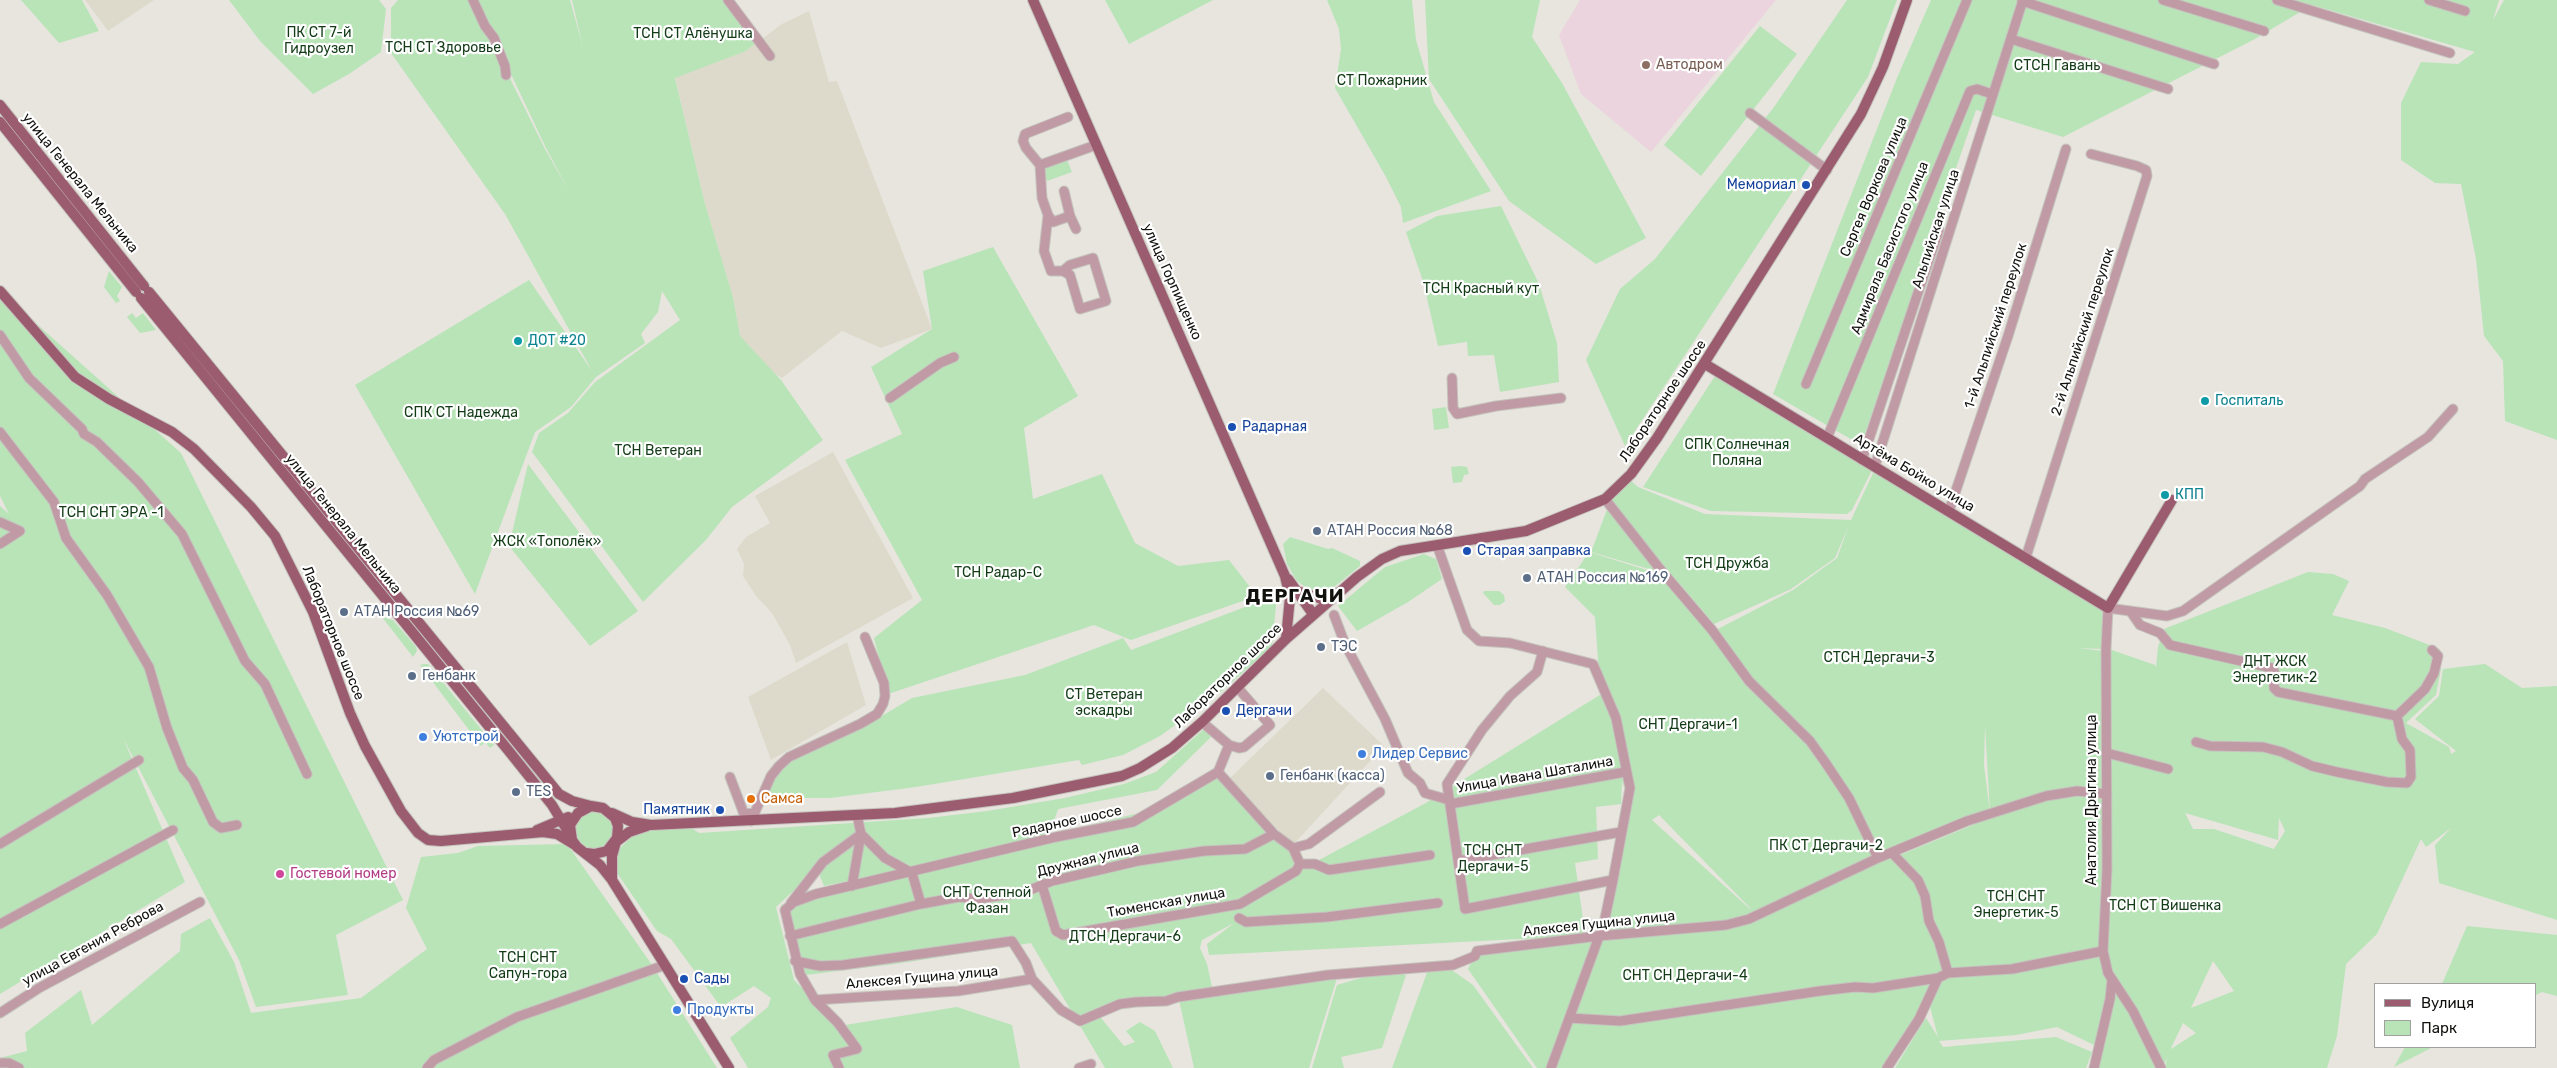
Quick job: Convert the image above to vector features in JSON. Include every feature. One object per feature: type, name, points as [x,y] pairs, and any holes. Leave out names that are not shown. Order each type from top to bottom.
[{"type":"main road","name":"улица Горпищенко","points":[[1033,0],[1294,594],[1309,614]]},
{"type":"main road","name":"Лабораторное шоссе","points":[[612,813],[632,822],[651,825],[753,817],[857,815],[954,807],[1103,781],[1140,768],[1172,748],[1238,688],[1309,614],[1382,558],[1400,551],[1526,531],[1605,499],[1631,474],[1657,438],[1827,170],[1865,106],[1883,67],[1907,0]]},
{"type":"main road","name":"улица Генерала Мельника","points":[[0,105],[142,291],[552,805],[570,835]]},
{"type":"main road","name":"улица Генерала Мельника","points":[[0,122],[553,787],[562,797],[591,806]]},
{"type":"main road","name":"Лабораторное шоссе","points":[[0,291],[75,377],[109,399],[172,432],[194,449],[257,514],[275,536],[297,576],[313,612],[350,713],[365,746],[401,811],[423,837],[441,841],[458,840],[536,830],[578,813]]},
{"type":"main road","name":"Артёма Бойко улица","points":[[1705,364],[2108,608]]},
{"type":"main road","points":[[2108,608],[2172,500]]},
{"type":"main road","points":[[1293,610],[1299,602],[1309,614],[1296,617],[1293,610],[1294,594],[1319,598],[1340,592]]},
{"type":"main road","name":"улица Горпищенко","points":[[1286,639],[1294,594]]},
{"type":"main road","points":[[536,830],[552,816],[552,805]]},
{"type":"main road","points":[[612,880],[612,856],[618,826],[612,813],[603,808],[591,806],[578,813],[570,825],[570,835],[575,845],[600,865],[612,880],[729,1068]]},
{"type":"main road","name":"Лабораторное шоссе","points":[[616,842],[630,832],[651,825]]},
{"type":"main road","name":"Лабораторное шоссе","points":[[536,830],[557,834],[575,845]]},
{"type":"main road","points":[[586,853],[603,853],[616,842]]},
{"type":"street","points":[[473,0],[485,26],[494,38],[506,66],[506,75]]},
{"type":"street","name":"Сергея Воркова улица","points":[[1806,384],[1967,0]]},
{"type":"street","points":[[2163,0],[2264,31]]},
{"type":"street","points":[[2280,0],[2450,53]]},
{"type":"street","points":[[2429,0],[2465,11]]},
{"type":"street","points":[[2022,1],[2214,64]]},
{"type":"street","name":"Альпийская улица","points":[[1875,466],[2022,1]]},
{"type":"street","points":[[729,2],[770,56]]},
{"type":"street","points":[[2011,39],[2168,89]]},
{"type":"street","name":"Адмирала Басистого улица","points":[[1827,438],[1970,91],[1977,89],[1992,94]]},
{"type":"street","points":[[1750,113],[1827,170]]},
{"type":"street","points":[[1068,117],[1025,134],[1023,141],[1026,148],[1040,165],[1042,198],[1052,222],[1070,216]]},
{"type":"street","points":[[1040,165],[1096,145]]},
{"type":"street","name":"1-й Альпийский переулок","points":[[1949,511],[2008,336],[2066,149]]},
{"type":"street","name":"2-й Альпийский переулок","points":[[2026,557],[2147,176],[2146,170],[2137,166],[2091,154]]},
{"type":"street","points":[[1064,190],[1070,216],[1076,229]]},
{"type":"street","points":[[1048,215],[1044,251],[1051,271],[1063,271],[1070,275],[1080,309],[1106,301],[1093,258],[1070,265],[1063,271]]},
{"type":"street","points":[[1862,460],[1939,230]]},
{"type":"street","points":[[0,335],[29,378],[84,434],[97,442],[138,482],[182,534],[245,661],[265,684],[306,774]]},
{"type":"street","points":[[890,398],[940,363],[954,358]]},
{"type":"street","points":[[1452,378],[1453,408],[1457,414],[1496,406],[1560,398]]},
{"type":"street","points":[[2108,608],[2167,616],[2183,611],[2360,486],[2365,479],[2428,437],[2453,408]]},
{"type":"street","points":[[0,432],[54,502],[66,538],[107,595],[149,667],[167,728],[183,768],[194,780],[213,822],[220,828],[237,824]]},
{"type":"street","points":[[1605,499],[1660,569],[1712,630],[1749,681],[1810,741],[1849,798],[1878,858]]},
{"type":"street","points":[[0,522],[20,531],[0,544]]},
{"type":"street","points":[[1437,545],[1467,630],[1479,641],[1510,643],[1593,664],[1616,718],[1625,772],[1630,788],[1613,880],[1599,936],[1551,1068]]},
{"type":"street","name":"Анатолия Дрыгина улица","points":[[2102,951],[2107,870],[2106,649],[2108,608]]},
{"type":"street","points":[[2130,612],[2140,625],[2160,633],[2170,644],[2272,668],[2274,671],[2274,688],[2278,692],[2397,716]]},
{"type":"street","points":[[1334,615],[1345,644],[1385,719],[1408,773],[1420,783],[1425,793],[1450,802]]},
{"type":"street","points":[[730,777],[744,814],[753,817],[771,776],[789,757],[860,724],[877,714],[885,696],[884,683],[865,637]]},
{"type":"street","points":[[2397,716],[2425,689],[2434,673],[2438,656],[2432,650]]},
{"type":"street","points":[[1543,651],[1537,672],[1510,696],[1482,730],[1447,784],[1465,909],[1613,880]]},
{"type":"street","points":[[1202,722],[1229,745],[1244,747],[1270,725],[1238,688]]},
{"type":"street","points":[[2196,742],[2210,746],[2264,747],[2282,752],[2312,766],[2387,782],[2407,782],[2411,777],[2410,750],[2402,739],[2397,716]]},
{"type":"street","points":[[1229,745],[1218,772],[1274,834],[1293,848],[1298,855],[1300,864],[1315,864],[1329,870],[1430,855]]},
{"type":"street","points":[[2107,753],[2168,769]]},
{"type":"street","points":[[0,844],[139,760]]},
{"type":"street","name":"Радарное шоссе","points":[[790,906],[794,902],[816,894],[1056,837],[1132,822],[1218,772]]},
{"type":"street","name":"Улица Ивана Шаталина","points":[[1450,802],[1625,772]]},
{"type":"street","name":"Алексея Гущина улица","points":[[815,1000],[958,991],[1032,979],[1061,1010],[1080,1021],[1120,1004],[1166,1001],[1178,997],[1328,975],[1453,965],[1474,956],[1477,951],[1599,936],[1726,926],[1749,919],[1878,858],[1967,821],[2046,796],[2077,791],[2107,794]]},
{"type":"street","points":[[1293,848],[1309,844],[1380,792]]},
{"type":"street","points":[[852,886],[860,834],[857,815]]},
{"type":"street","points":[[0,924],[173,830]]},
{"type":"street","points":[[1458,861],[1621,832]]},
{"type":"street","points":[[860,834],[886,858],[912,872],[921,904]]},
{"type":"street","points":[[839,1068],[833,1055],[857,1049],[838,1023],[815,1000],[804,983],[795,961],[785,910],[823,862],[860,834]]},
{"type":"street","name":"Дружная улица","points":[[790,936],[921,904],[959,897],[978,898],[1025,892],[1042,885],[1138,861],[1204,851],[1245,848],[1274,834]]},
{"type":"street","points":[[1892,853],[1918,880],[1925,896],[1929,921],[1939,942],[1948,974]]},
{"type":"street","name":"Тюменская улица","points":[[1042,885],[1056,931],[1063,935],[1240,904],[1296,871],[1300,864]]},
{"type":"street","name":"улица Евгения Реброва","points":[[0,1013],[40,988],[200,902]]},
{"type":"street","points":[[1239,918],[1246,922],[1327,917],[1438,903]]},
{"type":"street","points":[[795,961],[820,966],[1012,941],[1026,963],[1032,979]]},
{"type":"street","points":[[1569,1018],[1620,1021],[1820,991],[1855,987],[1873,988],[1938,978],[1948,974],[2012,969],[2102,951],[2108,973],[2133,1010],[2161,1068]]},
{"type":"street","points":[[427,1068],[434,1060],[517,1017],[665,965]]},
{"type":"street","points":[[1888,1068],[1919,1019],[1938,978]]},
{"type":"street","points":[[2094,1068],[2110,999],[2112,979]]},
{"type":"street","points":[[0,1063],[9,1063],[18,1068]]},
{"type":"shaded area","points":[[85,0],[154,0],[108,31]]},
{"type":"shaded area","name":"Автодром","points":[[1580,0],[1776,0],[1651,152],[1581,94],[1559,35]]},
{"type":"shaded area","points":[[809,11],[829,82],[837,81],[932,329],[881,348],[842,331],[782,378],[769,370],[740,336],[733,297],[705,204],[675,77],[746,51],[782,24]]},
{"type":"shaded area","points":[[833,452],[913,598],[796,663],[790,645],[772,613],[756,596],[743,576],[744,564],[737,549],[746,537],[770,523],[755,496]]},
{"type":"shaded area","points":[[847,642],[866,705],[771,760],[748,697]]},
{"type":"shaded area","points":[[1323,688],[1384,746],[1293,845],[1229,779]]},
{"type":"green space","points":[[21,0],[82,0],[99,31],[59,43]]},
{"type":"green space","name":"ПК СТ 7-й Гидроузел","points":[[229,0],[379,0],[386,9],[381,52],[349,74],[313,94],[260,41]]},
{"type":"green space","points":[[398,0],[471,0],[545,149],[569,191],[546,148],[476,0],[570,0],[583,47],[572,0],[728,0],[756,43],[746,51],[675,78],[705,204],[733,297],[740,336],[781,380],[823,440],[732,507],[706,540],[643,602],[532,452],[539,433],[568,413],[595,382],[680,320],[662,291],[658,312],[641,334],[645,343],[596,377],[571,407],[535,432],[475,594],[355,385],[529,280],[592,371],[505,214],[391,53],[391,8]]},
{"type":"green space","points":[[1105,0],[1213,0],[1129,44]]},
{"type":"green space","name":"СТ Пожарник","points":[[1327,0],[1412,0],[1416,40],[1434,102],[1491,191],[1403,223],[1401,207],[1386,177],[1335,88],[1341,49],[1339,29]]},
{"type":"green space","points":[[1425,0],[1540,0],[1532,37],[1562,83],[1646,238],[1596,264],[1509,201],[1429,79]]},
{"type":"green space","points":[[1847,0],[1897,0],[1868,77],[1625,446],[1586,360],[1620,289],[1655,259],[1774,107]]},
{"type":"green space","name":"СТСН Гавань","points":[[1931,0],[2499,0],[2493,20],[2504,0],[2557,0],[2557,440],[2505,421],[2503,361],[2484,336],[2476,259],[2461,184],[2435,183],[2401,160],[2401,103],[2421,62],[2458,64],[2475,52],[2312,5],[2253,40],[2063,137],[1976,110],[1861,445],[1773,394],[1897,78]]},
{"type":"green space","points":[[1760,26],[1797,54],[1701,176],[1664,145]]},
{"type":"green space","points":[[1067,160],[1072,172],[1047,181],[1043,169]]},
{"type":"green space","name":"ТСН Красный кут","points":[[1501,206],[1539,284],[1557,343],[1559,382],[1500,392],[1494,355],[1468,356],[1467,342],[1438,346],[1423,281],[1406,232],[1437,216]]},
{"type":"green space","name":"ТСН Радар-С","points":[[993,247],[1078,396],[1024,428],[1033,499],[1102,474],[1135,543],[1178,566],[1229,560],[1257,596],[1131,640],[1094,625],[888,694],[874,638],[922,600],[845,460],[902,434],[871,367],[932,329],[923,271]]},
{"type":"green space","points":[[109,271],[122,287],[117,296],[120,301],[116,303],[104,287]]},
{"type":"green space","name":"ТСН СНТ ЭРА -1","points":[[0,291],[181,453],[403,900],[336,935],[348,995],[256,1007],[239,960],[123,738],[185,882],[0,994],[0,506],[9,514],[0,496]]},
{"type":"green space","points":[[151,299],[556,800],[556,803],[149,302]]},
{"type":"green space","points":[[132,313],[136,318],[143,313],[156,330],[140,333],[127,317]]},
{"type":"green space","name":"СПК Солнечная Поляна","points":[[1717,373],[1873,468],[1852,510],[1847,514],[1711,511],[1643,487]]},
{"type":"green space","points":[[1446,407],[1449,428],[1434,430],[1432,409]]},
{"type":"green space","name":"ЖСК «Тополёк»","points":[[528,464],[638,611],[590,646],[509,546]]},
{"type":"green space","points":[[1451,467],[1467,467],[1469,474],[1464,475],[1462,482],[1453,483]]},
{"type":"green space","points":[[1875,469],[2102,605],[2102,649],[2079,648],[2103,651],[2105,695],[2102,956],[2110,980],[2098,1047],[2057,1027],[2016,1035],[1939,1041],[1943,1047],[2056,1037],[2092,1052],[2086,1068],[1895,1068],[1926,1018],[1938,1037],[1930,1007],[1924,1001],[1937,975],[1943,972],[1936,973],[1916,1017],[1883,1068],[1537,1068],[1468,969],[1478,947],[1538,938],[1209,955],[1207,944],[1234,923],[1202,940],[1200,948],[1207,964],[1214,996],[1337,978],[1309,1068],[1194,1068],[1178,995],[1087,1018],[1101,1018],[1124,1046],[1135,1042],[1126,1031],[1140,1022],[1155,1031],[1173,1068],[1105,1068],[1031,943],[895,964],[798,976],[793,965],[781,905],[821,890],[943,861],[824,886],[817,869],[776,907],[794,980],[839,1026],[957,1007],[1012,1025],[1020,1068],[748,1068],[730,1038],[768,1007],[771,998],[754,986],[721,1007],[671,939],[657,931],[617,873],[616,861],[619,849],[638,831],[690,827],[699,833],[928,818],[987,811],[1065,798],[1124,784],[1156,772],[1204,729],[1212,736],[1157,790],[1058,809],[1050,833],[988,850],[1139,813],[1172,795],[1217,766],[1278,832],[1268,838],[1274,836],[1292,851],[1298,866],[1253,899],[1304,868],[1424,804],[1603,693],[1610,708],[1599,674],[1595,617],[1565,587],[1589,552],[1663,575],[1711,631],[1748,682],[1807,741],[1822,761],[1847,800],[1878,863],[1890,858],[1916,883],[1893,858],[1990,818],[1880,861],[1847,793],[1810,739],[1750,679],[1716,630],[1793,590],[1837,558],[1849,525],[1835,558],[1791,589],[1714,624],[1673,576],[1591,552],[1611,499],[1631,481],[1638,487],[1705,514],[1851,520]],"holes":[[[1985,725],[1990,813],[1984,765]],[[1622,781],[1628,799],[1613,898],[1605,931],[1585,933],[1575,863],[1598,859],[1596,807],[1621,804]],[[1659,815],[1750,909],[1652,820]],[[1249,844],[1246,846],[1184,853],[1056,880],[1132,861],[1202,849]]]},
{"type":"green space","points":[[1290,537],[1328,549],[1332,548],[1360,561],[1360,566],[1329,591],[1310,590],[1297,581],[1287,564],[1283,544]]},
{"type":"green space","points":[[1424,554],[1436,559],[1442,579],[1408,602],[1357,631],[1338,606],[1385,567]]},
{"type":"green space","points":[[2308,572],[2333,574],[2349,581],[2332,615],[2385,628],[2440,649],[2441,669],[2436,695],[2406,723],[2449,747],[2451,754],[2456,751],[2415,719],[2439,696],[2443,669],[2485,664],[2522,688],[2557,686],[2557,920],[2439,883],[2435,845],[2451,828],[2426,847],[2421,839],[2377,934],[2346,964],[2337,1036],[2327,1068],[2165,1068],[2167,1058],[2162,1068],[2096,1068],[2101,1050],[2109,971],[2105,947],[2109,649],[2155,665],[2156,668],[2158,647],[2164,629]],"holes":[[[2185,813],[2278,840],[2279,818],[2285,831],[2274,849],[2214,829],[2193,829]],[[2213,961],[2234,991],[2191,1008]],[[2183,1023],[2196,1033],[2171,1049]]]},
{"type":"green space","points":[[1484,591],[1499,591],[1504,595],[1505,601],[1500,605],[1494,605],[1483,593]]},
{"type":"green space","name":"СТ Ветеран эскадры","points":[[1277,595],[1272,646],[1222,691],[1160,736],[1123,755],[1082,765],[1079,760],[916,787],[830,798],[765,798],[775,777],[790,760],[855,732],[912,698],[1025,675],[1123,638],[1131,650]]},
{"type":"green space","points":[[382,617],[393,620],[416,647],[417,651],[413,657]]},
{"type":"green space","points":[[428,664],[494,745],[490,748],[485,742],[481,746],[420,665]]},
{"type":"green space","points":[[587,810],[608,812],[617,830],[606,847],[592,849],[584,846],[577,838],[575,832],[578,819]]},
{"type":"green space","name":"ТСН СНТ Сапун-гора","points":[[567,844],[650,962],[717,1068],[0,1068],[0,1058],[27,1051],[25,1033],[81,990],[92,1025],[180,951],[181,934],[210,918],[234,962],[251,1013],[361,998],[427,949],[406,908],[421,857],[458,853],[478,846]]},
{"type":"green space","points":[[2467,926],[2557,935],[2557,996],[2542,992],[2537,994],[2537,983],[2442,983]]},
{"type":"green space","points":[[1446,966],[1473,985],[1533,1068],[1392,1068],[1428,970]]},
{"type":"green space","points":[[1388,970],[1406,975],[1382,1048],[1341,1057],[1344,1068],[1312,1068],[1337,985]]},
{"type":"green space","points":[[2404,1048],[2431,1048],[2394,1067]]},
{"type":"place","name":"Автодром","points":[[1646,65]]},
{"type":"place","name":"Мемориал","points":[[1806,185]]},
{"type":"place","name":"ДОТ #20","points":[[518,341]]},
{"type":"place","name":"Госпиталь","points":[[2205,401]]},
{"type":"place","name":"Радарная","points":[[1232,427]]},
{"type":"place","name":"КПП","points":[[2165,495]]},
{"type":"place","name":"АТАН Россия №68","points":[[1317,531]]},
{"type":"place","name":"Старая заправка","points":[[1467,551]]},
{"type":"place","name":"АТАН Россия №169","points":[[1527,578]]},
{"type":"place","name":"АТАН Россия №69","points":[[344,612]]},
{"type":"place","name":"ТЭС","points":[[1321,647]]},
{"type":"place","name":"Генбанк","points":[[412,676]]},
{"type":"place","name":"Дергачи","points":[[1226,711]]},
{"type":"place","name":"Уютстрой","points":[[423,737]]},
{"type":"place","name":"Лидер Сервис","points":[[1362,754]]},
{"type":"place","name":"Генбанк (касса)","points":[[1270,776]]},
{"type":"place","name":"TES","points":[[516,792]]},
{"type":"place","name":"Самса","points":[[751,799]]},
{"type":"place","name":"Памятник","points":[[720,810]]},
{"type":"place","name":"Гостевой номер","points":[[280,874]]},
{"type":"place","name":"Сады","points":[[684,979]]},
{"type":"place","name":"Продукты","points":[[677,1010]]},
{"type":"district","name":"ДЕРГАЧИ","points":[[1295,597]]},
{"type":"park label","name":"ТСН СТ Алёнушка","points":[[693,34]]},
{"type":"park label","name":"ТСН СТ Здоровье","points":[[443,48]]},
{"type":"park label","name":"СПК СТ Надежда","points":[[461,413]]},
{"type":"park label","name":"ТСН Ветеран","points":[[658,451]]},
{"type":"park label","name":"ТСН Дружба","points":[[1727,564]]},
{"type":"park label","name":"СТСН Дергачи-3","points":[[1879,658]]},
{"type":"park label","name":"ДНТ ЖСК Энергетик-2","points":[[2275,670]]},
{"type":"park label","name":"СНТ Дергачи-1","points":[[1688,725]]},
{"type":"park label","name":"ПК СТ Дергачи-2","points":[[1826,846]]},
{"type":"park label","name":"ТСН СНТ Дергачи-5","points":[[1493,860]]},
{"type":"park label","name":"СНТ Степной Фазан","points":[[987,902]]},
{"type":"park label","name":"ТСН СНТ Энергетик-5","points":[[2016,906]]},
{"type":"park label","name":"ТСН СТ Вишенка","points":[[2165,906]]},
{"type":"park label","name":"ДТСН Дергачи-6","points":[[1125,937]]},
{"type":"park label","name":"СНТ СН Дергачи-4","points":[[1685,976]]}]
